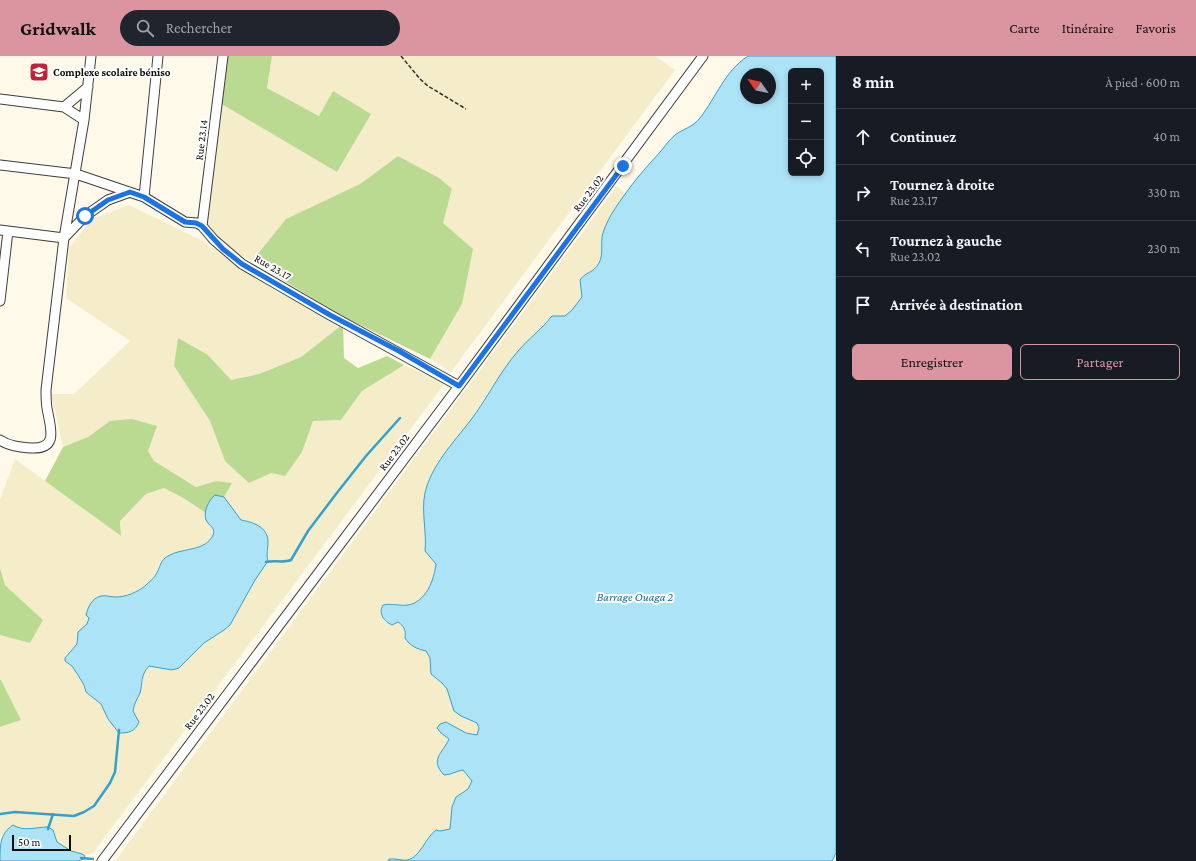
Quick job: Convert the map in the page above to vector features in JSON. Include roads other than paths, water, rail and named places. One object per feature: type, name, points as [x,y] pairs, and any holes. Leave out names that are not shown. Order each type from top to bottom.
[{"type":"street","points":[[0,440],[11,445],[39,449],[51,439],[52,431],[47,408],[46,390],[64,238],[76,174],[91,56]]},
{"type":"street","points":[[144,197],[158,56]]},
{"type":"street","name":"Rue 23.14","points":[[202,226],[223,56]]},
{"type":"street","name":"Rue 23.02","points":[[102,861],[459,386],[703,56]]},
{"type":"street","points":[[64,107],[88,87]]},
{"type":"street","points":[[0,99],[64,107],[84,120]]},
{"type":"street","points":[[0,165],[76,174],[144,197],[185,222],[196,223],[202,226]]},
{"type":"street","points":[[64,238],[85,216],[108,200],[130,192]]},
{"type":"street","name":"Rue 23.17","points":[[202,226],[219,244],[242,264],[330,315],[399,351],[459,386]]},
{"type":"street","points":[[0,301],[4,231],[64,238]]},
{"type":"water","name":"Barrage Ouaga 2","points":[[748,56],[836,56],[836,853],[832,861],[388,861],[389,859],[408,860],[412,858],[416,855],[432,833],[436,830],[440,831],[450,829],[452,807],[456,797],[468,789],[472,781],[463,770],[444,775],[440,769],[437,760],[449,739],[437,728],[440,724],[446,722],[466,733],[477,735],[479,728],[477,723],[454,711],[447,689],[431,674],[430,658],[426,651],[411,645],[405,638],[405,630],[402,625],[398,622],[392,625],[384,619],[381,611],[383,605],[408,605],[420,600],[431,583],[436,564],[425,551],[424,500],[432,473],[443,455],[476,413],[505,368],[518,351],[552,316],[565,316],[572,310],[582,297],[580,280],[597,267],[599,263],[603,233],[615,208],[634,182],[671,138],[694,124],[700,118],[733,69]]},
{"type":"water","points":[[215,495],[224,497],[241,520],[255,524],[263,529],[268,542],[268,561],[255,580],[230,625],[204,643],[179,668],[172,670],[149,666],[143,676],[140,693],[133,711],[139,722],[131,731],[119,733],[108,719],[101,704],[86,692],[78,675],[72,666],[65,661],[65,658],[77,644],[78,632],[87,624],[89,618],[86,615],[89,606],[95,599],[103,596],[124,596],[136,592],[143,588],[153,578],[162,561],[166,557],[175,553],[200,547],[210,540],[214,531],[206,520],[205,513],[209,503]]},
{"type":"water","points":[[13,825],[26,829],[48,827],[53,830],[57,842],[71,851],[82,854],[85,856],[84,859],[78,861],[0,861],[0,849],[3,836],[5,832]]},
{"type":"waterway","points":[[266,562],[291,560],[308,531],[336,494],[366,456],[400,418]]},
{"type":"waterway","points":[[0,814],[15,812],[74,816],[94,806],[110,783],[115,772],[119,730]]},
{"type":"waterway","points":[[48,829],[53,814]]},
{"type":"waterway","points":[[81,858],[93,859]]},
{"type":"place","name":"Complexe scolaire béniso","points":[[39,72]]}]
